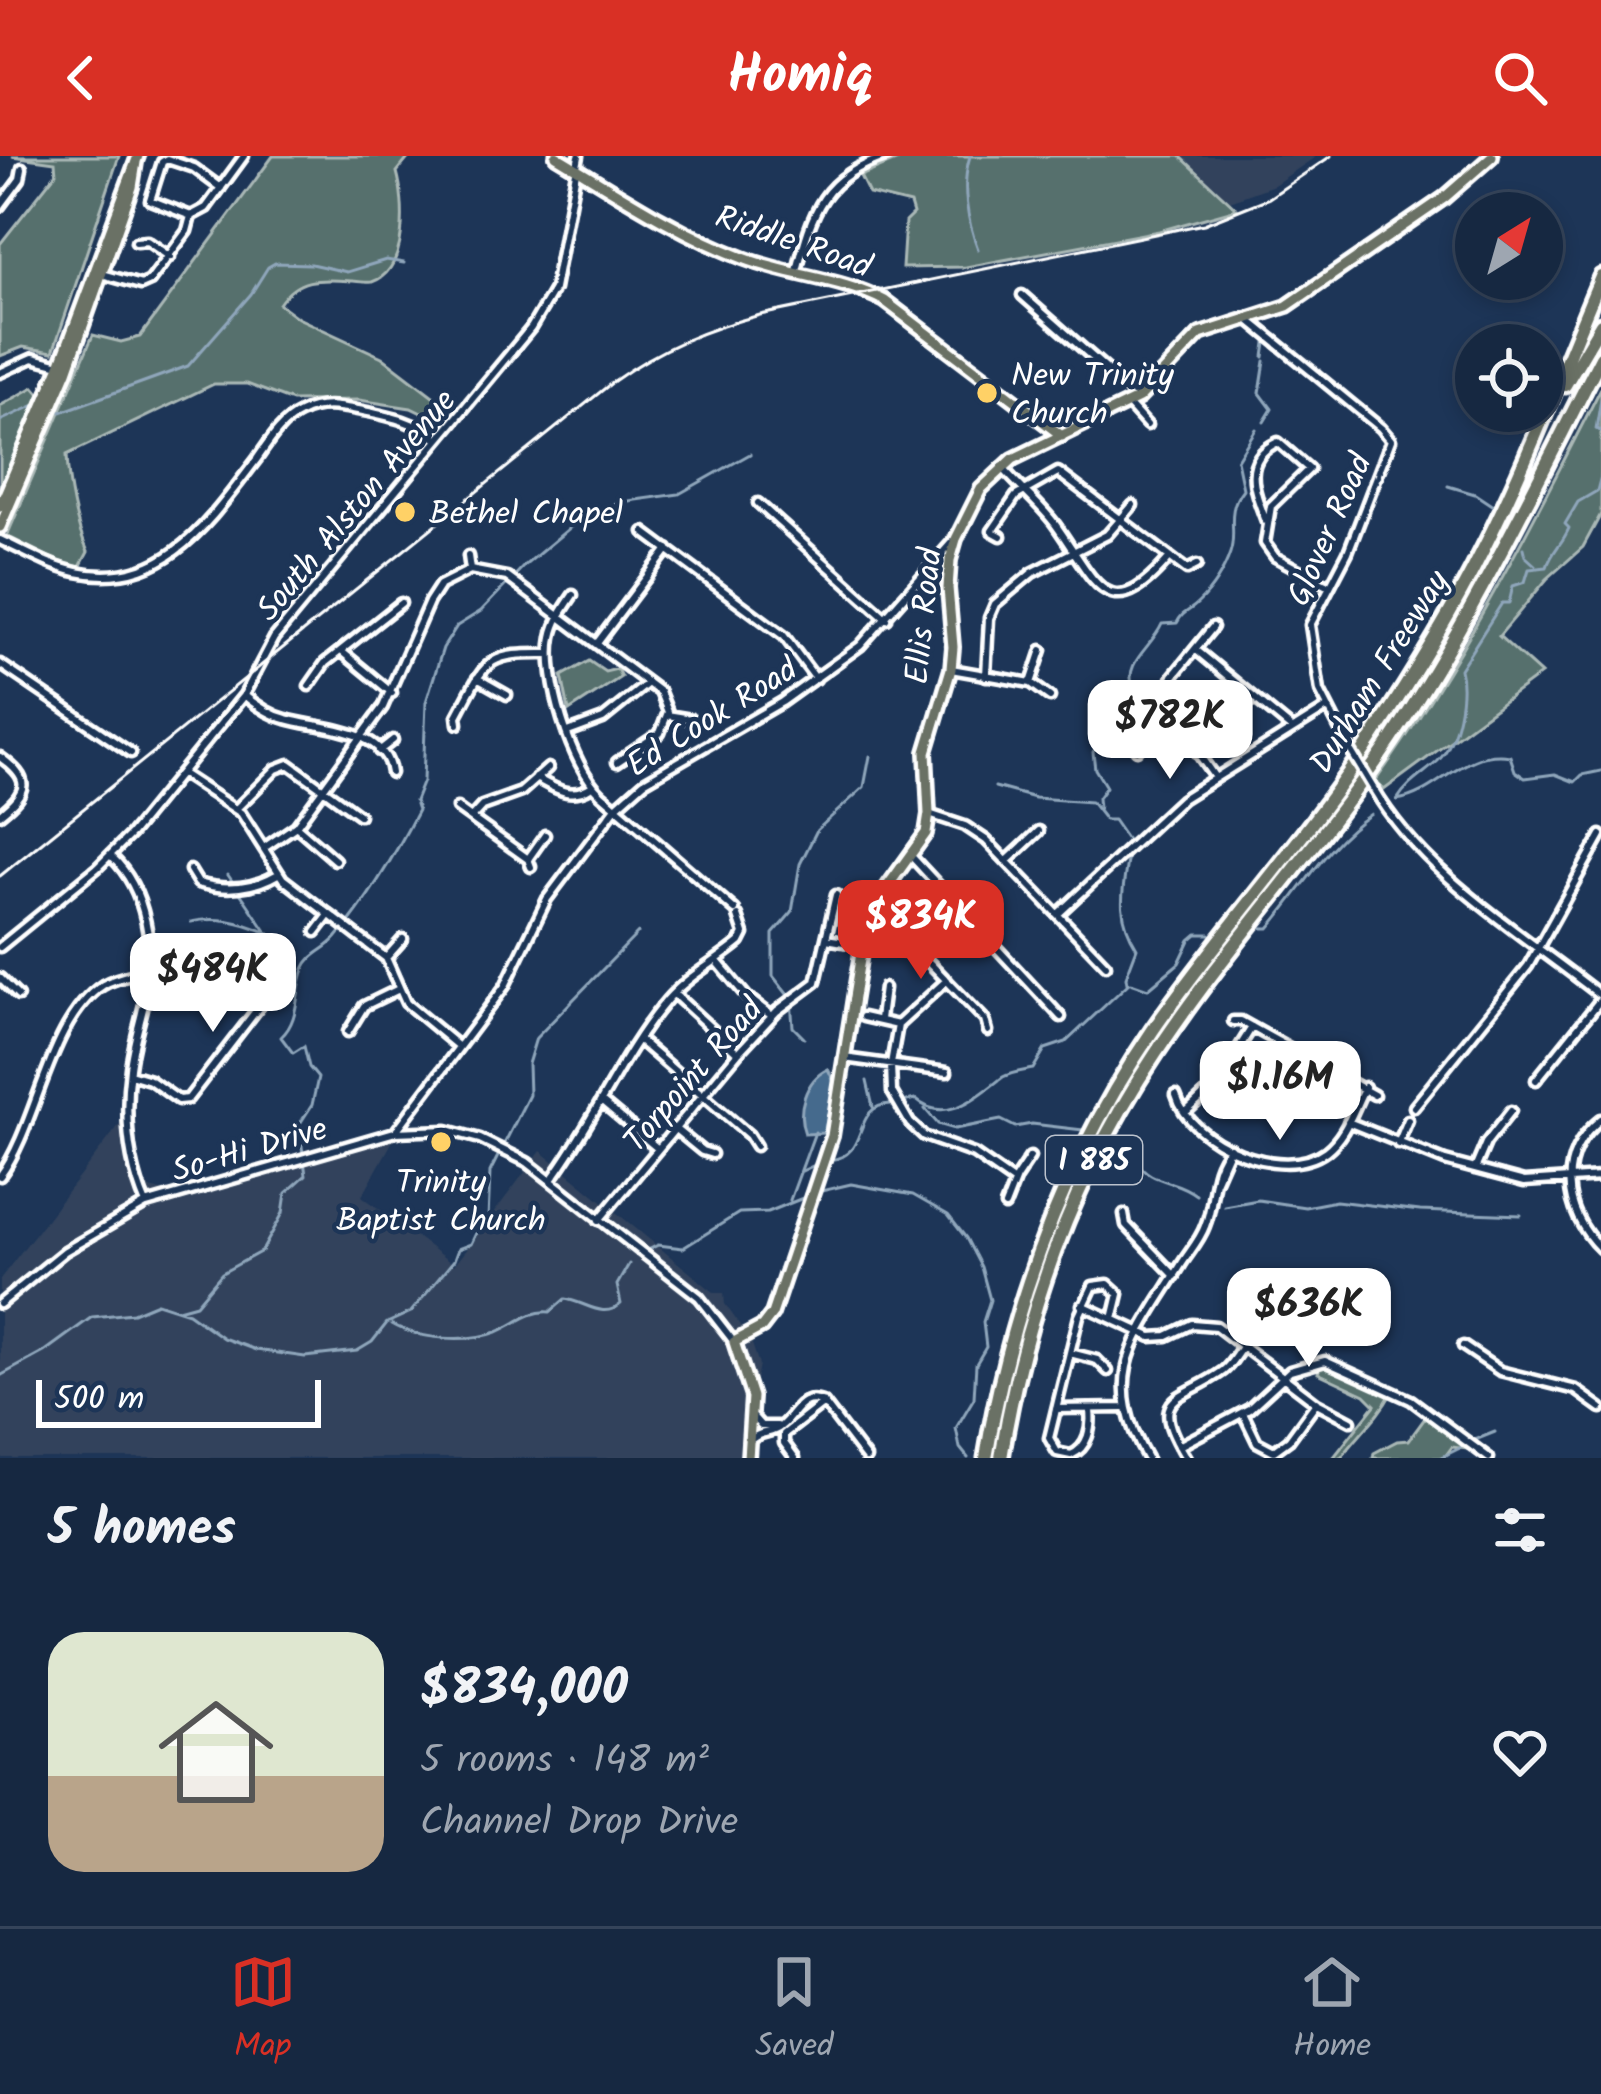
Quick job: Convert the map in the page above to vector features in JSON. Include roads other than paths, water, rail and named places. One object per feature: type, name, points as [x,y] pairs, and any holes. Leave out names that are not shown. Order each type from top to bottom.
[{"type":"highway","name":"Durham Freeway","points":[[986,1458],[1002,1373],[1025,1291],[1054,1212],[1090,1136],[1168,1010],[1372,738],[1482,553],[1601,277]]},
{"type":"highway","name":"I 885","points":[[1482,553],[1568,378],[1601,324]]},
{"type":"highway","name":"Durham Freeway","points":[[1001,1458],[1021,1356],[1045,1276],[1113,1124],[1167,1035],[1318,842],[1418,697],[1490,577],[1601,357]]},
{"type":"highway","name":"I 885","points":[[1576,405],[1601,367]]},
{"type":"main road","name":"Riddle Road","points":[[556,156],[710,244],[885,301],[1062,436]]},
{"type":"main road","name":"Ellis Road","points":[[734,1342],[762,1327],[772,1314],[832,1136],[861,942],[876,898],[926,833],[926,752],[953,647],[948,588],[956,539],[981,489],[1002,467],[1134,400],[1200,334],[1270,314],[1302,296],[1444,199],[1492,156]]},
{"type":"main road","points":[[0,527],[49,417],[102,274],[137,159]]},
{"type":"main road","points":[[0,506],[60,365],[137,159]]},
{"type":"main road","points":[[734,1342],[746,1371],[753,1417],[748,1458]]},
{"type":"street","points":[[221,188],[194,168],[167,159],[150,200],[190,216],[206,208],[221,188],[244,156]]},
{"type":"street","name":"South Alston Avenue","points":[[0,947],[110,856],[181,773],[244,695],[274,638],[548,304],[579,156]]},
{"type":"street","points":[[796,275],[808,226],[824,196],[850,172],[888,156]]},
{"type":"street","points":[[0,206],[20,179],[22,168]]},
{"type":"street","points":[[102,274],[141,285],[158,274],[188,231],[190,216]]},
{"type":"street","points":[[136,242],[147,241],[170,257]]},
{"type":"street","points":[[1022,296],[1134,400],[1147,425]]},
{"type":"street","name":"Glover Road","points":[[1249,320],[1390,438],[1388,455],[1310,628],[1317,679],[1327,708],[1397,825],[1426,857],[1601,997]]},
{"type":"street","points":[[0,374],[33,358],[60,365]]},
{"type":"street","points":[[0,540],[74,571],[136,571],[165,560],[196,537],[278,432],[306,410],[334,406],[411,421],[438,440]]},
{"type":"street","points":[[1266,521],[1253,487],[1253,467],[1266,447],[1278,442],[1309,469],[1271,506],[1265,544],[1270,553],[1330,586]]},
{"type":"street","points":[[1002,467],[1052,519],[1098,585],[1119,595],[1144,586],[1171,556]]},
{"type":"street","points":[[1001,536],[992,531],[1022,490],[1059,472],[1187,569],[1197,565]]},
{"type":"street","points":[[758,503],[887,619]]},
{"type":"street","points":[[986,676],[989,618],[995,604],[1032,573],[1107,535],[1133,505]]},
{"type":"street","points":[[1261,508],[1271,506]]},
{"type":"street","points":[[644,532],[784,636],[816,679]]},
{"type":"street","name":"Ed Cook Road","points":[[394,1132],[505,986],[560,879],[617,806],[666,768],[782,702],[860,646],[956,539]]},
{"type":"street","points":[[597,643],[668,549]]},
{"type":"street","points":[[468,556],[470,570]]},
{"type":"street","points":[[264,848],[296,826],[392,693],[434,593],[454,575],[470,570],[507,577],[664,699],[667,715],[660,733],[617,762]]},
{"type":"street","points":[[550,1180],[638,1039],[674,994],[744,934],[737,913],[592,786],[583,772],[568,733],[550,654],[559,617],[573,595]]},
{"type":"street","points":[[309,686],[317,672],[401,603]]},
{"type":"street","points":[[1137,750],[1156,724],[1173,676],[1213,627]]},
{"type":"street","points":[[506,639],[506,655]]},
{"type":"street","points":[[1195,649],[1292,729]]},
{"type":"street","points":[[1031,683],[1042,650]]},
{"type":"street","points":[[341,651],[392,693]]},
{"type":"street","points":[[458,724],[457,716],[490,661],[506,655],[550,654]]},
{"type":"street","points":[[0,664],[131,753]]},
{"type":"street","points":[[951,669],[1031,683],[1050,697]]},
{"type":"street","points":[[477,678],[507,695]]},
{"type":"street","points":[[568,733],[603,719],[648,683]]},
{"type":"street","points":[[244,695],[277,716],[361,738],[389,762],[391,773]]},
{"type":"street","points":[[1058,914],[1170,809],[1214,776],[1327,708]]},
{"type":"street","points":[[667,715],[692,719]]},
{"type":"street","points":[[1156,724],[1185,736],[1214,776]]},
{"type":"street","points":[[379,751],[393,740]]},
{"type":"street","points":[[0,757],[18,771],[23,783],[19,797],[0,814]]},
{"type":"street","points":[[236,809],[284,765],[293,765],[359,815]]},
{"type":"street","points":[[471,818],[482,806],[521,792],[548,768]]},
{"type":"street","points":[[181,773],[236,809],[278,874],[386,958],[411,1008],[459,1047]]},
{"type":"street","points":[[536,778],[567,794],[592,786]]},
{"type":"street","points":[[457,808],[529,863],[545,835]]},
{"type":"street","points":[[929,814],[971,828],[1106,965]]},
{"type":"street","points":[[296,826],[335,860]]},
{"type":"street","points":[[1007,861],[1039,831]]},
{"type":"street","points":[[1414,1108],[1539,947],[1601,835]]},
{"type":"street","name":"So-Hi Drive","points":[[110,856],[127,872],[139,894],[148,971],[129,1074],[130,1161],[146,1204],[394,1132],[447,1130],[509,1152],[599,1220]]},
{"type":"street","points":[[912,856],[1061,1017]]},
{"type":"street","points":[[190,870],[198,884],[243,888],[278,874]]},
{"type":"street","name":"Torpoint Road","points":[[599,1220],[738,1053],[772,1016],[816,982],[836,895]]},
{"type":"street","points":[[316,932],[329,915]]},
{"type":"street","points":[[897,949],[902,924],[909,916]]},
{"type":"street","points":[[386,958],[403,939]]},
{"type":"street","points":[[826,939],[922,956],[986,1020],[988,1031]]},
{"type":"street","points":[[716,960],[747,997],[772,1016]]},
{"type":"street","points":[[129,1074],[156,1083],[178,1100],[188,1099],[292,964]]},
{"type":"street","points":[[0,1176],[57,1048],[88,999],[112,981],[148,971]]},
{"type":"street","points":[[0,978],[18,996]]},
{"type":"street","points":[[947,980],[898,1025],[892,1092],[917,1131],[974,1154],[1014,1182]]},
{"type":"street","points":[[348,1032],[364,1006],[399,988]]},
{"type":"street","points":[[880,1019],[884,988]]},
{"type":"street","points":[[674,994],[738,1053]]},
{"type":"street","points":[[1536,1080],[1601,997]]},
{"type":"street","points":[[863,1017],[898,1025]]},
{"type":"street","points":[[1233,1022],[1252,1027],[1374,1095]]},
{"type":"street","points":[[1186,1112],[1217,1083],[1252,1027]]},
{"type":"street","points":[[638,1039],[756,1146]]},
{"type":"street","points":[[1241,1049],[1312,1086]]},
{"type":"street","points":[[844,1058],[947,1072]]},
{"type":"street","points":[[1217,1083],[1257,1109],[1280,1115],[1300,1106],[1323,1064]]},
{"type":"street","points":[[1176,1095],[1186,1112],[1230,1148],[1275,1163],[1306,1162],[1333,1145],[1365,1087]]},
{"type":"street","points":[[602,1102],[657,1148]]},
{"type":"street","points":[[1475,1169],[1486,1143],[1511,1111]]},
{"type":"street","points":[[1601,1119],[1575,1147],[1571,1181],[1578,1217],[1601,1249]]},
{"type":"street","points":[[1398,1144],[1408,1120]]},
{"type":"street","points":[[1348,1122],[1398,1144],[1524,1182],[1601,1177]]},
{"type":"street","points":[[674,1128],[701,1151],[712,1154]]},
{"type":"street","points":[[1147,1458],[1124,1408],[1123,1387],[1138,1332],[1206,1224],[1215,1182],[1230,1148]]},
{"type":"street","name":"So-Hi Drive","points":[[509,1152],[699,1298],[734,1342]]},
{"type":"street","points":[[1005,1206],[1030,1156]]},
{"type":"street","points":[[0,1304],[84,1238],[146,1204]]},
{"type":"street","points":[[1124,1214],[1126,1225],[1175,1276]]},
{"type":"street","points":[[1090,1411],[1092,1424],[1082,1448],[1064,1455],[1057,1452],[1049,1438],[1082,1305],[1093,1286],[1108,1285],[1120,1300],[1113,1319]]},
{"type":"street","points":[[1082,1305],[1159,1337],[1208,1323],[1317,1403],[1351,1421]]},
{"type":"street","points":[[1186,1458],[1168,1424],[1174,1399],[1225,1370],[1243,1346]]},
{"type":"street","points":[[1463,1346],[1517,1381],[1576,1390],[1601,1408]]},
{"type":"street","points":[[1070,1353],[1096,1360],[1108,1371]]},
{"type":"street","points":[[1179,1446],[1243,1413],[1282,1376],[1312,1362],[1335,1363],[1411,1400],[1489,1458]]},
{"type":"street","points":[[750,1442],[757,1433],[774,1431],[810,1399],[824,1403],[866,1458]]},
{"type":"street","points":[[792,1457],[784,1434],[824,1403]]},
{"type":"street","points":[[1243,1413],[1257,1442],[1274,1451],[1317,1403]]},
{"type":"street","points":[[1056,1409],[1124,1408]]},
{"type":"street","points":[[753,1417],[767,1428],[785,1420]]},
{"type":"waterway","points":[[970,156],[966,203],[978,249]]},
{"type":"waterway","points":[[61,412],[188,366],[275,263],[347,272],[386,260],[404,263]]},
{"type":"waterway","points":[[1264,357],[1266,343]]},
{"type":"waterway","points":[[1264,422],[1272,409],[1260,393],[1265,361]]},
{"type":"waterway","points":[[1601,399],[1596,429],[1601,431]]},
{"type":"waterway","points":[[0,421],[33,406]]},
{"type":"waterway","points":[[1099,809],[1098,798],[1106,787],[1095,769],[1093,752],[1133,687],[1135,663],[1162,624],[1177,623],[1208,592],[1224,567],[1232,545],[1234,506],[1243,489],[1237,460],[1256,429]]},
{"type":"waterway","points":[[178,1309],[196,1304],[222,1273],[262,1251],[283,1213],[286,1193],[306,1175],[299,1125],[312,1105],[318,1078],[309,1067],[304,1046],[293,1053],[281,1037],[291,1022],[307,963],[333,942],[360,908],[418,810],[415,801],[423,781],[426,702],[443,648],[457,626],[481,611],[523,567],[585,515],[621,502],[679,494],[750,454]]},
{"type":"waterway","points":[[1397,800],[1451,742],[1461,703],[1460,669],[1502,603],[1509,603],[1513,586],[1525,582],[1529,569],[1547,567],[1578,502],[1597,491],[1601,476]]},
{"type":"waterway","points":[[1448,486],[1475,494],[1493,506]]},
{"type":"waterway","points":[[1523,548],[1535,565]]},
{"type":"waterway","points":[[1397,800],[1493,755],[1510,756],[1515,771],[1525,778],[1555,774],[1575,782],[1582,775],[1601,771]]},
{"type":"waterway","points":[[804,1038],[793,1027],[791,999],[773,976],[773,934],[792,912],[800,864],[817,830],[864,787],[870,756]]},
{"type":"waterway","points":[[995,787],[1035,798],[1091,802],[1127,840]]},
{"type":"waterway","points":[[1263,928],[1269,928],[1341,839],[1371,814]]},
{"type":"waterway","points":[[1127,983],[1137,948],[1123,914],[1128,855]]},
{"type":"waterway","points":[[228,875],[266,931]]},
{"type":"waterway","points":[[191,922],[246,925],[294,953]]},
{"type":"waterway","points":[[0,1376],[92,1317],[133,1313],[157,1303],[188,1313],[223,1338],[256,1350],[305,1357],[357,1351],[372,1342],[387,1323],[411,1312],[458,1249],[471,1244],[488,1219],[490,1172],[529,1095],[528,1064],[536,1038],[638,933]]},
{"type":"waterway","points":[[1131,983],[1148,989],[1179,963],[1190,940],[1197,934],[1210,934]]},
{"type":"waterway","points":[[907,1101],[950,1109],[1006,1075],[1033,1069],[1045,1049],[1066,1042],[1129,983]]},
{"type":"waterway","points":[[867,1081],[873,1107]]},
{"type":"waterway","points":[[830,1160],[851,1150],[870,1113],[891,1104]]},
{"type":"waterway","points":[[925,1109],[938,1124],[955,1129],[1001,1120],[1015,1127],[1032,1124],[1083,1130]]},
{"type":"waterway","points":[[790,1200],[815,1132]]},
{"type":"waterway","points":[[1115,1140],[1146,1172],[1196,1195]]},
{"type":"waterway","points":[[802,1171],[821,1162]]},
{"type":"waterway","points":[[817,1192],[851,1184],[913,1195],[948,1215],[966,1238],[990,1300],[983,1322],[986,1347],[976,1364],[974,1398],[956,1428],[960,1448],[968,1458]]},
{"type":"waterway","points":[[650,1249],[658,1245],[683,1248],[739,1213],[768,1212],[808,1196]]},
{"type":"waterway","points":[[1224,1206],[1258,1200],[1305,1207],[1336,1201],[1420,1211],[1521,1215]]},
{"type":"waterway","points":[[392,1324],[429,1336],[472,1338],[550,1312],[565,1299],[594,1309],[614,1309],[621,1304],[617,1285],[629,1264]]},
{"type":"waterway","points":[[1475,1440],[1495,1432]]},
{"type":"waterway","points":[[1440,1458],[1466,1445]]},
{"type":"railway","points":[[0,876],[614,381],[666,349],[760,315],[1204,224],[1269,198],[1331,156]]},
{"type":"place","name":"New Trinity Church","points":[[987,393]]},
{"type":"place","name":"Bethel Chapel","points":[[405,512]]},
{"type":"place","name":"Trinity Baptist Church","points":[[441,1142]]}]
